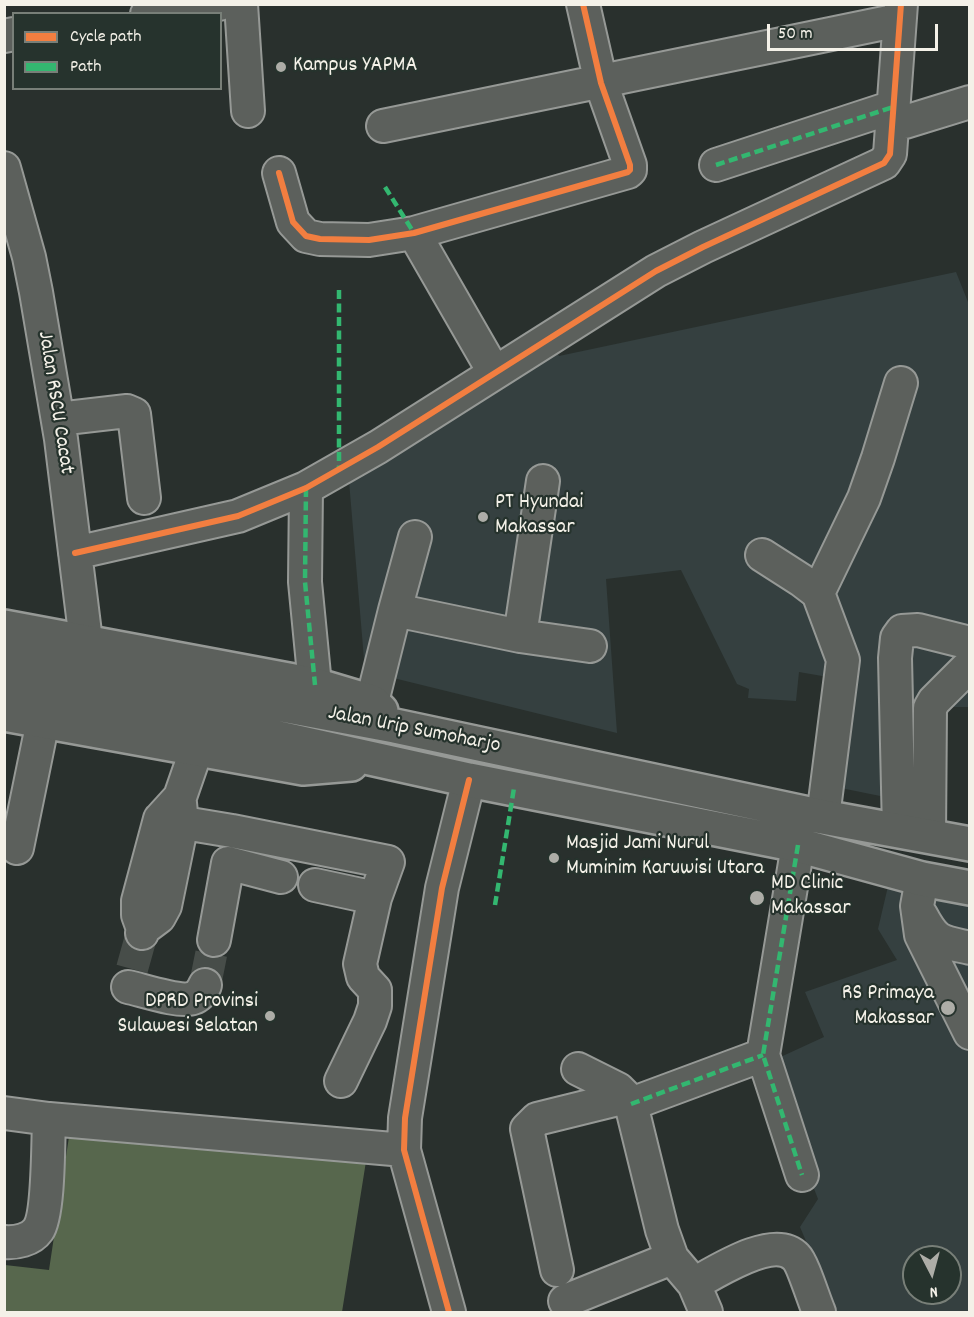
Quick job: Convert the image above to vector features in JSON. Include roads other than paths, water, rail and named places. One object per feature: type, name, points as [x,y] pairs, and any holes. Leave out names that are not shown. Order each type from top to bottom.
[{"type":"highway","points":[[4,627],[315,685],[372,702],[395,726]]},
{"type":"highway","name":"Jalan Urip Sumoharjo","points":[[4,653],[244,714],[392,762],[468,780],[798,845],[919,893],[969,888]]},
{"type":"highway","name":"Jalan Urip Sumoharjo","points":[[4,684],[244,714],[395,726],[823,817],[969,844]]},
{"type":"highway","points":[[4,714],[303,768],[392,762]]},
{"type":"street","points":[[165,9],[219,4]]},
{"type":"street","points":[[241,4],[248,111]]},
{"type":"street","points":[[279,173],[293,222],[306,236],[320,239],[369,240],[414,233],[629,171],[630,165],[601,83],[583,4]]},
{"type":"street","points":[[75,553],[238,516],[306,488],[378,447],[656,271],[884,163],[890,154],[899,114],[900,12],[601,83],[383,126]]},
{"type":"street","points":[[716,165],[899,114],[969,102]]},
{"type":"street","name":"Jalan RSCU Cacat","points":[[4,168],[17,261],[58,419],[86,641]]},
{"type":"street","points":[[414,233],[494,372]]},
{"type":"street","points":[[818,593],[864,498],[901,384]]},
{"type":"street","points":[[58,419],[127,411],[134,414],[144,498]]},
{"type":"street","points":[[520,636],[543,481]]},
{"type":"street","points":[[306,488],[305,582],[315,685]]},
{"type":"street","points":[[372,702],[415,537]]},
{"type":"street","points":[[762,555],[818,593],[843,660],[823,817]]},
{"type":"street","points":[[395,610],[520,636],[590,646]]},
{"type":"street","points":[[914,834],[895,658],[898,635],[906,630],[918,630],[969,643]]},
{"type":"street","points":[[843,660],[895,658]]},
{"type":"street","points":[[914,834],[930,708],[969,665]]},
{"type":"street","points":[[17,848],[43,721]]},
{"type":"street","points":[[143,931],[159,917],[165,906],[174,813],[197,748]]},
{"type":"street","points":[[450,1312],[404,1150],[405,1118],[442,888],[468,780]]},
{"type":"street","points":[[174,813],[232,831],[388,862],[375,898],[360,964],[363,977],[375,990],[375,1006],[341,1081]]},
{"type":"street","points":[[214,940],[232,831]]},
{"type":"street","points":[[798,845],[763,1055],[802,1175]]},
{"type":"street","points":[[228,863],[281,877]]},
{"type":"street","points":[[315,885],[375,898]]},
{"type":"street","points":[[919,893],[929,930],[938,940],[969,948]]},
{"type":"street","points":[[919,893],[921,935],[969,1033]]},
{"type":"street","points":[[128,987],[183,999],[193,998],[203,991],[206,985]]},
{"type":"street","points":[[557,1270],[527,1129],[537,1119],[628,1101],[763,1055]]},
{"type":"street","points":[[578,1069],[618,1089],[628,1101],[662,1230],[672,1258],[694,1284],[706,1312]]},
{"type":"street","points":[[4,1113],[48,1119],[404,1150]]},
{"type":"street","points":[[4,1242],[18,1242],[38,1230],[44,1215],[48,1119]]},
{"type":"street","points":[[694,1284],[744,1258],[769,1249],[782,1249],[797,1258],[819,1312]]},
{"type":"street","points":[[565,1301],[672,1258]]},
{"type":"tunnel","points":[[132,969],[142,933]]},
{"type":"tunnel","points":[[205,985],[214,940]]},
{"type":"place","name":"Kampus YAPMA","points":[[281,67]]},
{"type":"place","name":"PT Hyundai Makassar","points":[[483,517]]},
{"type":"place","name":"Masjid Jami Nurul Muminim Karuwisi Utara","points":[[554,858]]},
{"type":"place","name":"MD Clinic Makassar","points":[[757,898]]},
{"type":"place","name":"RS Primaya Makassar","points":[[948,1008]]},
{"type":"place","name":"DPRD Provinsi Sulawesi Selatan","points":[[270,1016]]}]
